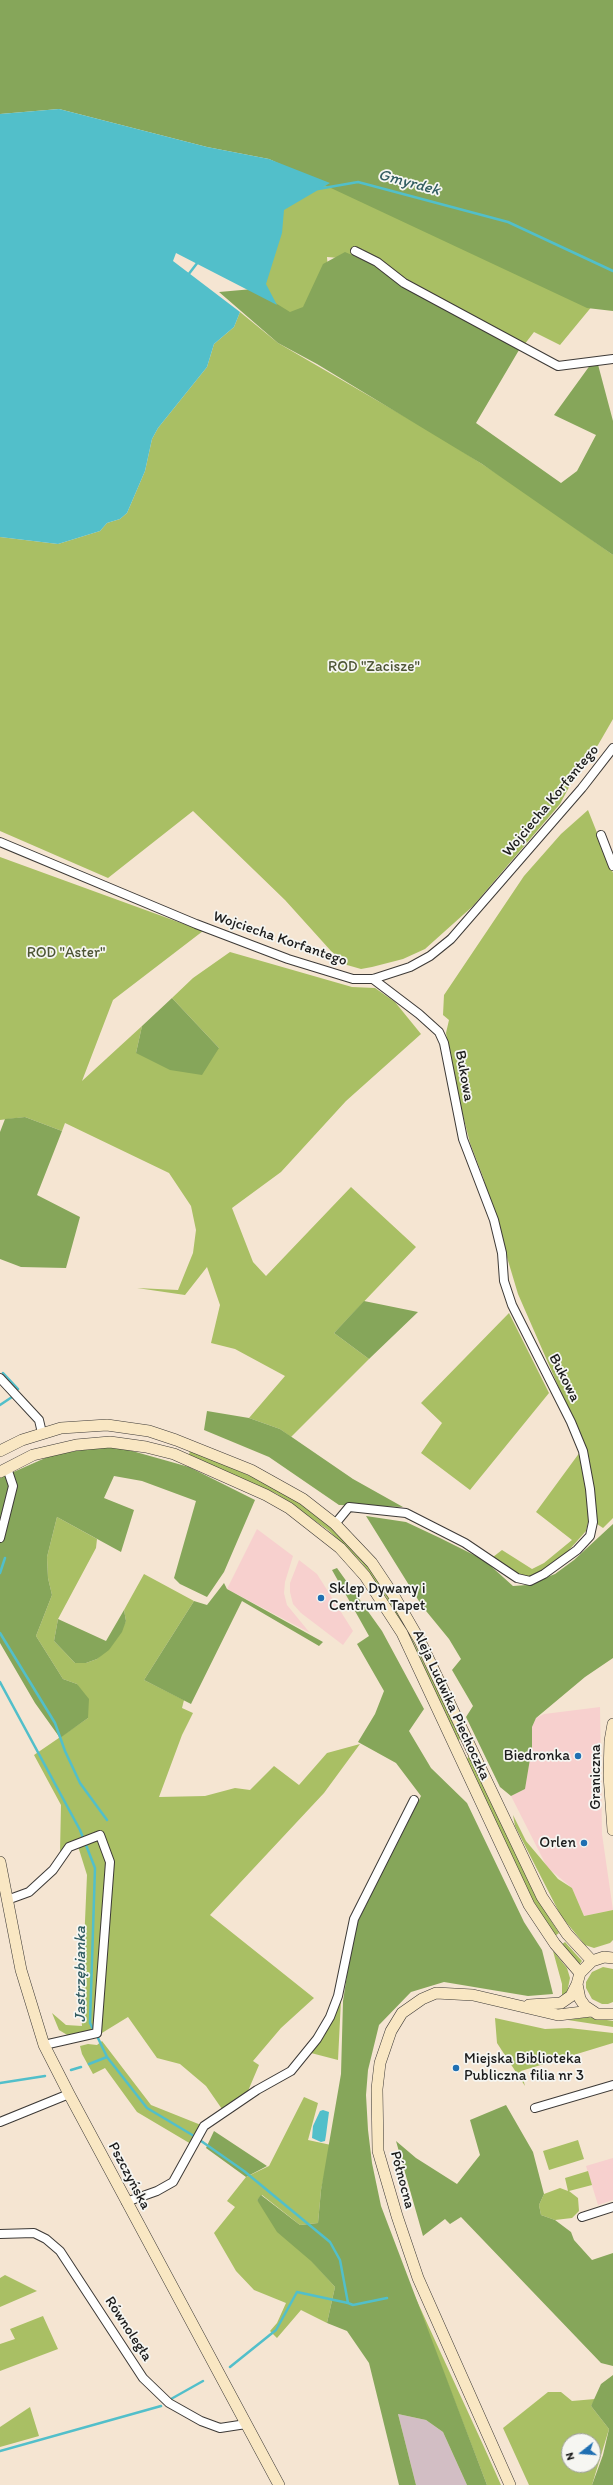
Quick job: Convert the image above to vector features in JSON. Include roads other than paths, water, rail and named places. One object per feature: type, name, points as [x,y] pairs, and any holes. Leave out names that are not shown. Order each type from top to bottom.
[{"type":"main road","name":"Aleja Ludwika Piechoczka","points":[[0,1451],[42,1433],[76,1426],[107,1425],[148,1432],[176,1440],[270,1480],[303,1499],[335,1524],[372,1564],[394,1596],[420,1641],[542,1897],[567,1934],[592,1960]]},
{"type":"main road","name":"Aleja Ludwika Piechoczka","points":[[3,1470],[33,1456],[61,1448],[93,1443],[126,1444],[174,1454],[266,1495],[289,1508],[340,1548],[365,1576],[402,1633],[529,1904],[579,1978]]},
{"type":"main road","name":"Graniczna","points":[[613,1724],[610,1741],[609,1775],[613,1830]]},
{"type":"main road","name":"Pszczyńska","points":[[0,1862],[2,1881],[21,1970],[44,2045],[126,2202],[279,2485]]},
{"type":"main road","points":[[513,2006],[561,2003],[571,1996],[579,1978],[592,1960],[612,1956]]},
{"type":"main road","points":[[579,1978],[580,1999],[591,2011]]},
{"type":"main road","name":"Północna","points":[[510,2485],[414,2269],[378,2151],[377,2113],[379,2074],[384,2048],[398,2019],[409,2008],[422,1999],[444,1992],[473,1995],[543,2013],[564,2015],[591,2011],[603,2015],[613,2014]]},
{"type":"street","points":[[355,251],[378,262],[404,283],[558,366],[613,359]]},
{"type":"street","name":"Wojciecha Korfantego","points":[[0,842],[196,924],[288,960],[353,979],[372,978],[410,967],[430,956],[451,938],[582,788],[613,748]]},
{"type":"street","points":[[601,835],[613,866]]},
{"type":"street","name":"Bukowa","points":[[335,1524],[349,1507],[406,1513],[465,1543],[517,1578],[530,1581],[550,1570],[577,1550],[590,1536],[593,1522],[589,1482],[583,1451],[571,1422],[512,1305],[504,1281],[502,1253],[494,1220],[463,1139],[444,1043],[439,1032],[419,1014],[372,978]]},
{"type":"street","points":[[0,1378],[39,1420],[42,1433]]},
{"type":"street","points":[[0,1538],[13,1486],[3,1470]]},
{"type":"street","points":[[126,2202],[157,2191],[173,2182],[201,2131],[209,2121],[291,2071],[317,2039],[330,2017],[338,1996],[354,1919],[414,1800]]},
{"type":"street","points":[[7,1900],[29,1892],[53,1870],[69,1846],[100,1835],[110,1862],[93,2034],[44,2045]]},
{"type":"street","points":[[535,2108],[613,2085]]},
{"type":"street","points":[[0,2122],[69,2094]]},
{"type":"street","points":[[582,2217],[613,2207]]},
{"type":"street","name":"Równoległa","points":[[0,2234],[34,2233],[46,2239],[60,2251],[143,2378],[169,2403],[201,2421],[220,2428],[246,2424]]},
{"type":"water","points":[[59,109],[207,147],[269,159],[330,183],[284,210],[282,233],[266,284],[277,305],[176,253],[173,261],[240,312],[234,327],[214,344],[207,367],[158,428],[152,439],[145,471],[127,513],[120,519],[107,523],[100,531],[58,544],[0,537],[0,114]]},
{"type":"water","points":[[323,2110],[329,2112],[325,2141],[321,2142],[312,2138],[313,2126],[320,2111]]},
{"type":"waterway","name":"Gmyrdek","points":[[318,189],[358,182],[508,222],[613,271]]},
{"type":"waterway","points":[[188,275],[198,262]]},
{"type":"waterway","points":[[3,1373],[18,1389]]},
{"type":"waterway","points":[[0,1405],[12,1397]]},
{"type":"waterway","points":[[0,1573],[5,1558]]},
{"type":"waterway","points":[[0,1633],[55,1723],[65,1751],[80,1783],[107,1820]]},
{"type":"waterway","name":"Jastrzębianka","points":[[0,1682],[80,1830],[95,1868],[90,2023],[94,2031]]},
{"type":"waterway","name":"Jastrzębianka","points":[[97,2036],[107,2057],[147,2108],[194,2136],[244,2171],[330,2242],[340,2260],[348,2303],[353,2305],[387,2298]]},
{"type":"waterway","points":[[89,2064],[107,2057]]},
{"type":"waterway","points":[[71,2070],[81,2067]]},
{"type":"waterway","points":[[0,2083],[45,2076]]},
{"type":"waterway","points":[[230,2367],[276,2330],[297,2292],[348,2303]]},
{"type":"waterway","points":[[171,2399],[203,2381]]},
{"type":"waterway","points":[[0,2451],[161,2406]]},
{"type":"place","name":"Sklep Dywany i Centrum Tapet","points":[[321,1598]]},
{"type":"place","name":"Biedronka","points":[[578,1756]]},
{"type":"place","name":"Orlen","points":[[584,1843]]},
{"type":"place","name":"Miejska Biblioteka Publiczna filia nr 3","points":[[456,2068]]},
{"type":"park label","name":"ROD \"Zacisze\"","points":[[374,667]]},
{"type":"park label","name":"ROD \"Aster\"","points":[[66,953]]}]
